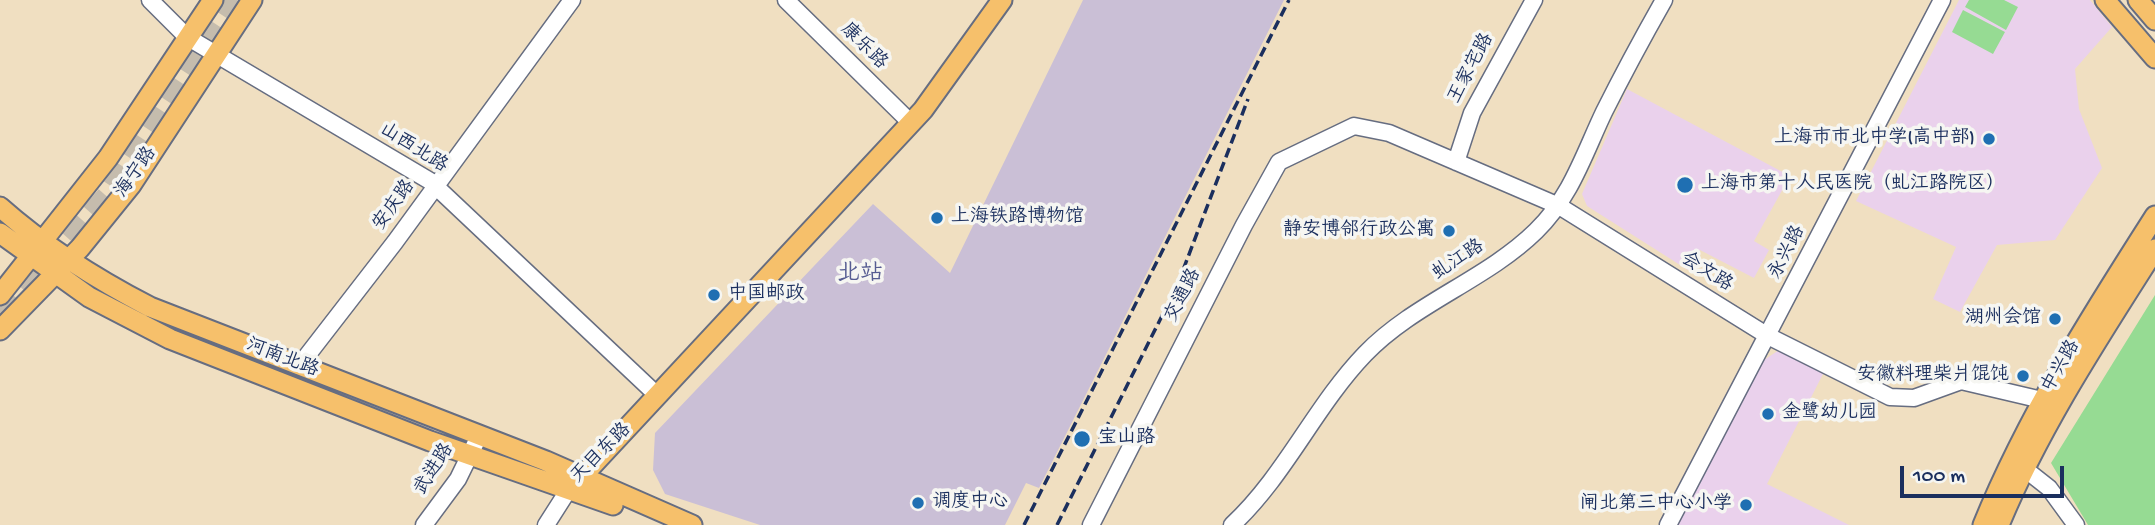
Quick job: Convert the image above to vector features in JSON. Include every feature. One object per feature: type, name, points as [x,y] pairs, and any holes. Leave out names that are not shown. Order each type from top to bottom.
[{"type":"main road","name":"海宁路","points":[[0,295],[108,158],[213,0]]},
{"type":"main road","name":"海宁路","points":[[0,330],[70,259],[131,185],[253,0]]},
{"type":"main road","name":"天目东路","points":[[907,120],[989,0]]},
{"type":"main road","name":"天目东路","points":[[574,480],[907,120],[933,98],[1002,0]]},
{"type":"main road","points":[[2105,0],[2155,58]]},
{"type":"main road","points":[[2138,0],[2155,20]]},
{"type":"main road","name":"河南北路","points":[[0,206],[38,249],[54,274],[102,305],[170,339],[470,454],[574,480]]},
{"type":"main road","name":"中兴路","points":[[1999,525],[2018,463],[2042,400],[2155,216]]},
{"type":"main road","name":"河南北路","points":[[0,233],[70,259],[99,281],[150,307],[479,436],[574,480]]},
{"type":"main road","name":"中兴路","points":[[1983,525],[2018,463],[2075,379],[2155,249]]},
{"type":"main road","points":[[574,480],[665,525]]},
{"type":"main road","points":[[574,480],[692,525]]},
{"type":"street","name":"山西北路","points":[[150,0],[187,37],[435,186],[654,392]]},
{"type":"street","name":"安庆路","points":[[299,366],[572,0]]},
{"type":"street","name":"康乐路","points":[[786,0],[907,120]]},
{"type":"street","name":"王家宅路","points":[[1456,162],[1472,113],[1534,0]]},
{"type":"street","name":"虬江路","points":[[1231,525],[1257,498],[1333,391],[1367,352],[1405,321],[1515,250],[1559,206],[1634,51],[1664,0]]},
{"type":"street","name":"永兴路","points":[[1668,525],[1942,0]]},
{"type":"street","name":"会文路","points":[[1354,126],[1389,133],[1559,206],[1768,336],[1899,400],[1914,398],[1961,381],[2042,400]]},
{"type":"street","name":"交通路","points":[[1091,525],[1279,162],[1354,126]]},
{"type":"street","name":"武进路","points":[[424,525],[457,479],[479,436]]},
{"type":"street","points":[[2018,463],[2049,488],[2076,525]]},
{"type":"street","points":[[546,525],[574,480]]},
{"type":"shaded area","points":[[1083,0],[1284,0],[1039,488],[1026,483],[1005,525],[760,525],[665,494],[653,470],[655,433],[873,204],[950,273]]},
{"type":"shaded area","name":"上海市市北中学(高中部)","points":[[1959,0],[2090,0],[2112,27],[2075,69],[2079,109],[2102,168],[2055,240],[1997,245],[1960,312],[1933,299],[1956,247],[1856,201]]},
{"type":"shaded area","name":"上海市第十人民医院（虬江路院区）","points":[[1627,89],[1790,176],[1754,241],[1769,250],[1754,278],[1700,250],[1688,270],[1587,206],[1582,194]]},
{"type":"shaded area","points":[[1779,350],[1824,372],[1767,484],[1849,525],[1674,525],[1764,360]]},
{"type":"green space","points":[[1969,0],[2004,0],[2018,7],[2006,30],[1965,7]]},
{"type":"green space","points":[[1963,10],[2005,32],[1993,54],[1952,32]]},
{"type":"green space","points":[[2155,295],[2155,525],[2088,525],[2051,463]]},
{"type":"tunnel","points":[[2,316],[109,195],[237,0]]},
{"type":"railway","points":[[1024,525],[1289,0]]},
{"type":"railway","points":[[1057,525],[1177,286],[1248,99]]},
{"type":"place","name":"上海市市北中学(高中部)","points":[[1989,139]]},
{"type":"place","name":"上海市第十人民医院（虬江路院区）","points":[[1685,185]]},
{"type":"place","name":"上海铁路博物馆","points":[[937,218]]},
{"type":"place","name":"静安博邻行政公寓","points":[[1449,231]]},
{"type":"place","name":"中国邮政","points":[[714,295]]},
{"type":"place","name":"湖州会馆","points":[[2055,319]]},
{"type":"place","name":"安徽料理柴爿馄饨","points":[[2023,376]]},
{"type":"place","name":"金鹭幼儿园","points":[[1768,414]]},
{"type":"place","name":"宝山路","points":[[1082,439]]},
{"type":"place","name":"调度中心","points":[[918,503]]},
{"type":"place","name":"闸北第三中心小学","points":[[1746,505]]},
{"type":"district","name":"北站","points":[[860,275]]}]
